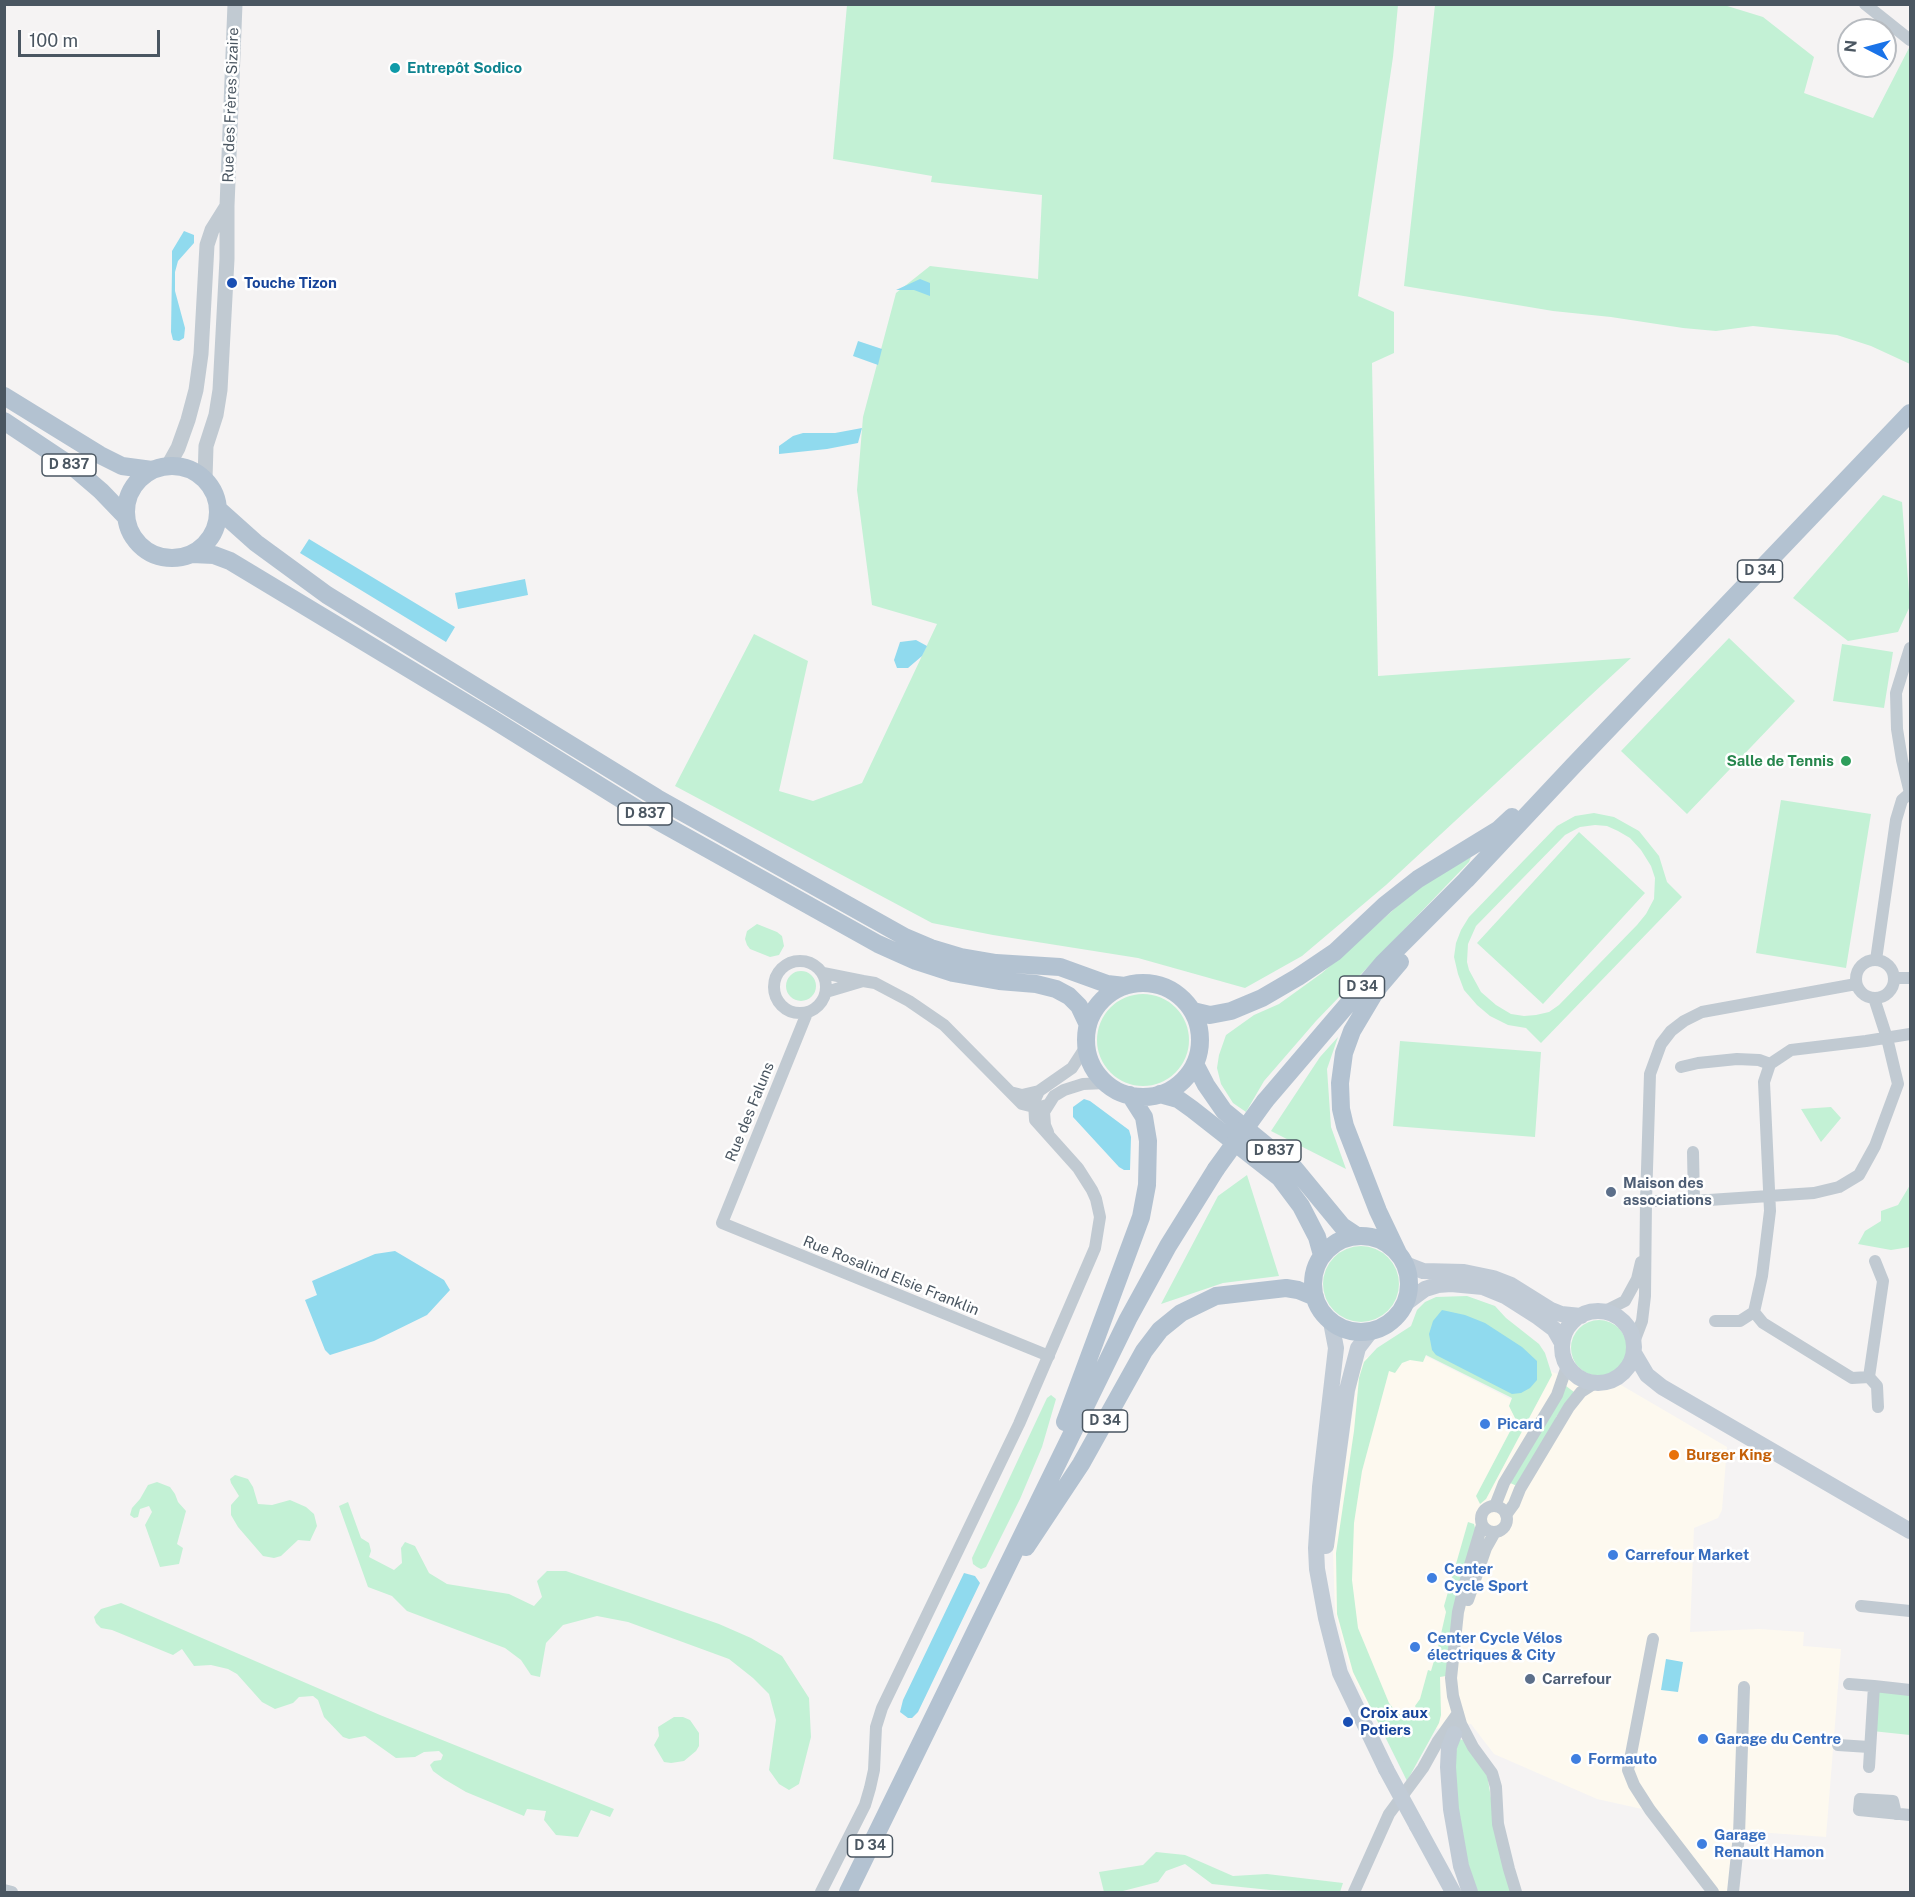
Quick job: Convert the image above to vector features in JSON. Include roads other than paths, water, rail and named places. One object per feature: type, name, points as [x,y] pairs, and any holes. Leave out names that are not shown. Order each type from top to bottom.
[{"type":"main road","name":"D 837","points":[[4,396],[122,466],[160,468]]},
{"type":"main road","name":"D 34","points":[[848,1893],[1128,1319],[1168,1246],[1216,1169],[1265,1101],[1383,963],[1466,880],[1911,413]]},
{"type":"main road","name":"D 837","points":[[4,421],[73,467],[126,517]]},
{"type":"main road","points":[[181,466],[205,479],[212,488],[218,509],[214,531],[201,548],[192,554],[171,558],[149,553],[133,538],[126,517],[129,494],[135,484],[160,468],[181,466]]},
{"type":"main road","name":"D 837","points":[[218,509],[256,543],[327,595],[657,798],[905,937],[960,957],[996,963],[1060,967],[1107,984],[1125,986]]},
{"type":"main road","name":"D 837","points":[[192,554],[214,555],[230,561],[645,814],[878,944],[953,973],[999,981],[1036,984],[1056,989],[1069,996],[1079,1006],[1088,1025]]},
{"type":"main road","points":[[1192,1011],[1210,1015],[1231,1011],[1262,998],[1324,960],[1402,891],[1433,868],[1498,830],[1528,800],[1573,766]]},
{"type":"main road","points":[[1406,1303],[1409,1283],[1402,1258],[1374,1200],[1345,1126],[1340,1093],[1341,1067],[1348,1042],[1363,1009],[1377,989],[1425,935],[1466,880]]},
{"type":"main road","points":[[1145,983],[1166,987],[1179,995],[1192,1011],[1200,1034],[1199,1053],[1195,1064],[1181,1083],[1160,1094],[1142,1097],[1130,1095],[1106,1083],[1093,1066],[1087,1045],[1088,1025],[1093,1012],[1112,992],[1125,986],[1145,983]]},
{"type":"main road","name":"D 837","points":[[1195,1064],[1224,1111],[1295,1169],[1342,1226],[1357,1236]]},
{"type":"main road","name":"D 837","points":[[1160,1094],[1178,1099],[1192,1108],[1280,1178],[1301,1206],[1317,1237],[1322,1255]]},
{"type":"main road","points":[[964,1654],[974,1621],[992,1586],[1071,1408],[1141,1217],[1147,1185],[1148,1141],[1144,1117],[1130,1095]]},
{"type":"main road","points":[[1563,1343],[1554,1329],[1505,1296],[1483,1287],[1451,1284],[1425,1289],[1406,1303],[1392,1321],[1371,1331],[1350,1331],[1331,1322],[1324,1315],[1315,1297],[1313,1275],[1322,1255],[1338,1242],[1357,1236],[1368,1236],[1380,1239],[1402,1258],[1423,1271],[1464,1272],[1493,1278],[1511,1285],[1551,1310],[1561,1314],[1581,1316]]},
{"type":"main road","name":"D 34","points":[[964,1654],[987,1622],[1023,1551],[1081,1464],[1144,1351],[1160,1330],[1181,1313],[1216,1296],[1286,1288],[1315,1297]]},
{"type":"main road","points":[[1634,1347],[1627,1369],[1620,1376],[1594,1383],[1579,1378],[1567,1366],[1562,1351],[1568,1328],[1581,1316],[1592,1312],[1603,1312],[1623,1322],[1647,1375],[1662,1387],[1911,1531]]},
{"type":"main road","points":[[1331,1322],[1336,1348],[1320,1487],[1316,1548],[1317,1569],[1326,1618],[1340,1673],[1386,1769],[1454,1893]]},
{"type":"main road","points":[[1322,1592],[1347,1390],[1358,1348],[1371,1331]]},
{"type":"main road","points":[[1620,1376],[1662,1387]]},
{"type":"main road","points":[[1458,1724],[1449,1747],[1450,1809],[1461,1866],[1470,1893]]},
{"type":"street","name":"Rue des Frères Sizaire","points":[[205,479],[206,446],[216,415],[220,390],[227,259],[235,4]]},
{"type":"street","points":[[1866,4],[1911,40]]},
{"type":"street","name":"Rue des Frères Sizaire","points":[[160,468],[185,429],[196,390],[201,354],[205,258],[212,230],[227,206]]},
{"type":"street","points":[[205,258],[227,259]]},
{"type":"street","points":[[1875,960],[1896,820],[1902,800],[1911,793],[1897,729],[1896,693],[1911,648]]},
{"type":"street","points":[[1869,960],[1886,963],[1893,972],[1894,978],[1891,990],[1886,995],[1874,998],[1863,994],[1856,984],[1857,972],[1869,960]]},
{"type":"street","points":[[796,961],[812,963],[823,973],[827,986],[826,992],[820,1004],[807,1013],[789,1011],[780,1003],[774,988],[776,976],[783,967],[796,961]]},
{"type":"street","points":[[823,973],[881,986],[934,1017],[964,1044],[1022,1104],[1033,1108],[1047,1105]]},
{"type":"street","points":[[1894,978],[1911,978]]},
{"type":"street","points":[[826,992],[863,981]]},
{"type":"street","points":[[1634,1347],[1642,1321],[1645,1296],[1650,1074],[1658,1052],[1671,1031],[1702,1012],[1856,984]]},
{"type":"street","points":[[1646,1201],[1694,1201],[1814,1193],[1839,1187],[1859,1175],[1875,1146],[1898,1084],[1874,998]]},
{"type":"street","name":"Rue des Faluns","points":[[722,1223],[807,1013]]},
{"type":"street","points":[[1715,1321],[1740,1321],[1754,1312],[1766,1244],[1770,1196],[1764,1083],[1770,1064],[1791,1050],[1911,1034]]},
{"type":"street","points":[[821,1893],[865,1805],[874,1770],[876,1726],[882,1708],[1019,1424],[1095,1248],[1100,1217],[1096,1199],[1088,1182],[1035,1120],[1033,1108],[1039,1091],[1072,1068],[1087,1045]]},
{"type":"street","points":[[1681,1067],[1737,1059],[1759,1060],[1770,1064]]},
{"type":"street","points":[[1049,1136],[1044,1119],[1047,1105],[1054,1096],[1064,1090],[1090,1082],[1106,1083]]},
{"type":"street","points":[[1009,1092],[1022,1095],[1039,1091]]},
{"type":"street","points":[[1693,1152],[1694,1201]]},
{"type":"street","name":"Rue Rosalind Elsie Franklin","points":[[722,1223],[1049,1356]]},
{"type":"street","points":[[1603,1312],[1624,1301],[1637,1279],[1645,1228]]},
{"type":"street","points":[[1875,1261],[1883,1281],[1869,1377],[1877,1386],[1878,1407]]},
{"type":"street","points":[[1754,1312],[1763,1323],[1852,1378],[1869,1377]]},
{"type":"street","points":[[1495,1506],[1504,1483],[1557,1395],[1567,1366]]},
{"type":"street","points":[[1456,1641],[1486,1548],[1495,1532],[1505,1526],[1506,1515],[1569,1407],[1581,1392],[1594,1383]]},
{"type":"street","points":[[1495,1532],[1487,1531],[1482,1525],[1480,1518],[1483,1510],[1495,1506],[1502,1508],[1506,1515]]},
{"type":"street","points":[[1482,1525],[1458,1612],[1451,1678],[1458,1724],[1492,1773],[1496,1787],[1498,1824],[1516,1893]]},
{"type":"street","points":[[1861,1606],[1911,1611]]},
{"type":"street","points":[[1653,1638],[1628,1770],[1634,1785],[1650,1810],[1713,1893]]},
{"type":"street","points":[[1849,1684],[1911,1690]]},
{"type":"street","points":[[1869,1767],[1874,1686]]},
{"type":"street","points":[[1733,1893],[1739,1835],[1744,1687]]},
{"type":"street","points":[[1354,1893],[1389,1814],[1423,1768],[1438,1741],[1458,1724]]},
{"type":"street","points":[[1438,1741],[1458,1724]]},
{"type":"street","points":[[1838,1745],[1869,1747]]},
{"type":"street","points":[[1896,1814],[1911,1815]]},
{"type":"street","points":[[4,1890],[12,1893]]},
{"type":"water","points":[[184,231],[194,235],[194,243],[178,261],[175,272],[175,291],[185,328],[184,338],[179,341],[173,340],[171,332],[172,251]]},
{"type":"water","points":[[920,279],[930,283],[930,296],[914,290],[896,290]]},
{"type":"water","points":[[858,341],[882,349],[878,365],[853,356]]},
{"type":"water","points":[[862,428],[858,443],[779,454],[779,446],[793,436],[803,433],[835,433]]},
{"type":"water","points":[[309,539],[455,627],[446,642],[300,553]]},
{"type":"water","points":[[525,579],[528,595],[458,609],[455,593]]},
{"type":"water","points":[[916,640],[927,646],[922,656],[908,668],[897,668],[894,660],[900,642]]},
{"type":"water","points":[[1084,1099],[1129,1130],[1131,1137],[1130,1170],[1119,1167],[1073,1117],[1073,1107]]},
{"type":"water","points":[[395,1251],[444,1280],[450,1290],[427,1315],[374,1341],[330,1355],[325,1350],[305,1300],[317,1295],[312,1281],[375,1254]]},
{"type":"water","points":[[1442,1310],[1465,1315],[1485,1323],[1522,1347],[1537,1361],[1537,1380],[1530,1388],[1521,1393],[1512,1394],[1436,1355],[1432,1350],[1429,1334],[1433,1321]]},
{"type":"water","points":[[964,1573],[975,1576],[980,1583],[918,1712],[912,1718],[908,1718],[900,1712],[903,1700]]},
{"type":"water","points":[[1666,1659],[1683,1662],[1678,1692],[1661,1690]]},
{"type":"place","name":"Entrepôt Sodico","points":[[395,68]]},
{"type":"place","name":"Touche Tizon","points":[[232,283]]},
{"type":"place","name":"Salle de Tennis","points":[[1846,761]]},
{"type":"place","name":"Maison des associations","points":[[1611,1192]]},
{"type":"place","name":"Picard","points":[[1485,1424]]},
{"type":"place","name":"Burger King","points":[[1674,1455]]},
{"type":"place","name":"Carrefour Market","points":[[1613,1555]]},
{"type":"place","name":"Center Cycle Sport","points":[[1432,1578]]},
{"type":"place","name":"Center Cycle Vélos électriques & City","points":[[1415,1647]]},
{"type":"place","name":"Carrefour","points":[[1530,1679]]},
{"type":"place","name":"Croix aux Potiers","points":[[1348,1722]]},
{"type":"place","name":"Garage du Centre","points":[[1703,1739]]},
{"type":"place","name":"Formauto","points":[[1576,1759]]},
{"type":"place","name":"Garage Renault Hamon","points":[[1702,1844]]}]
